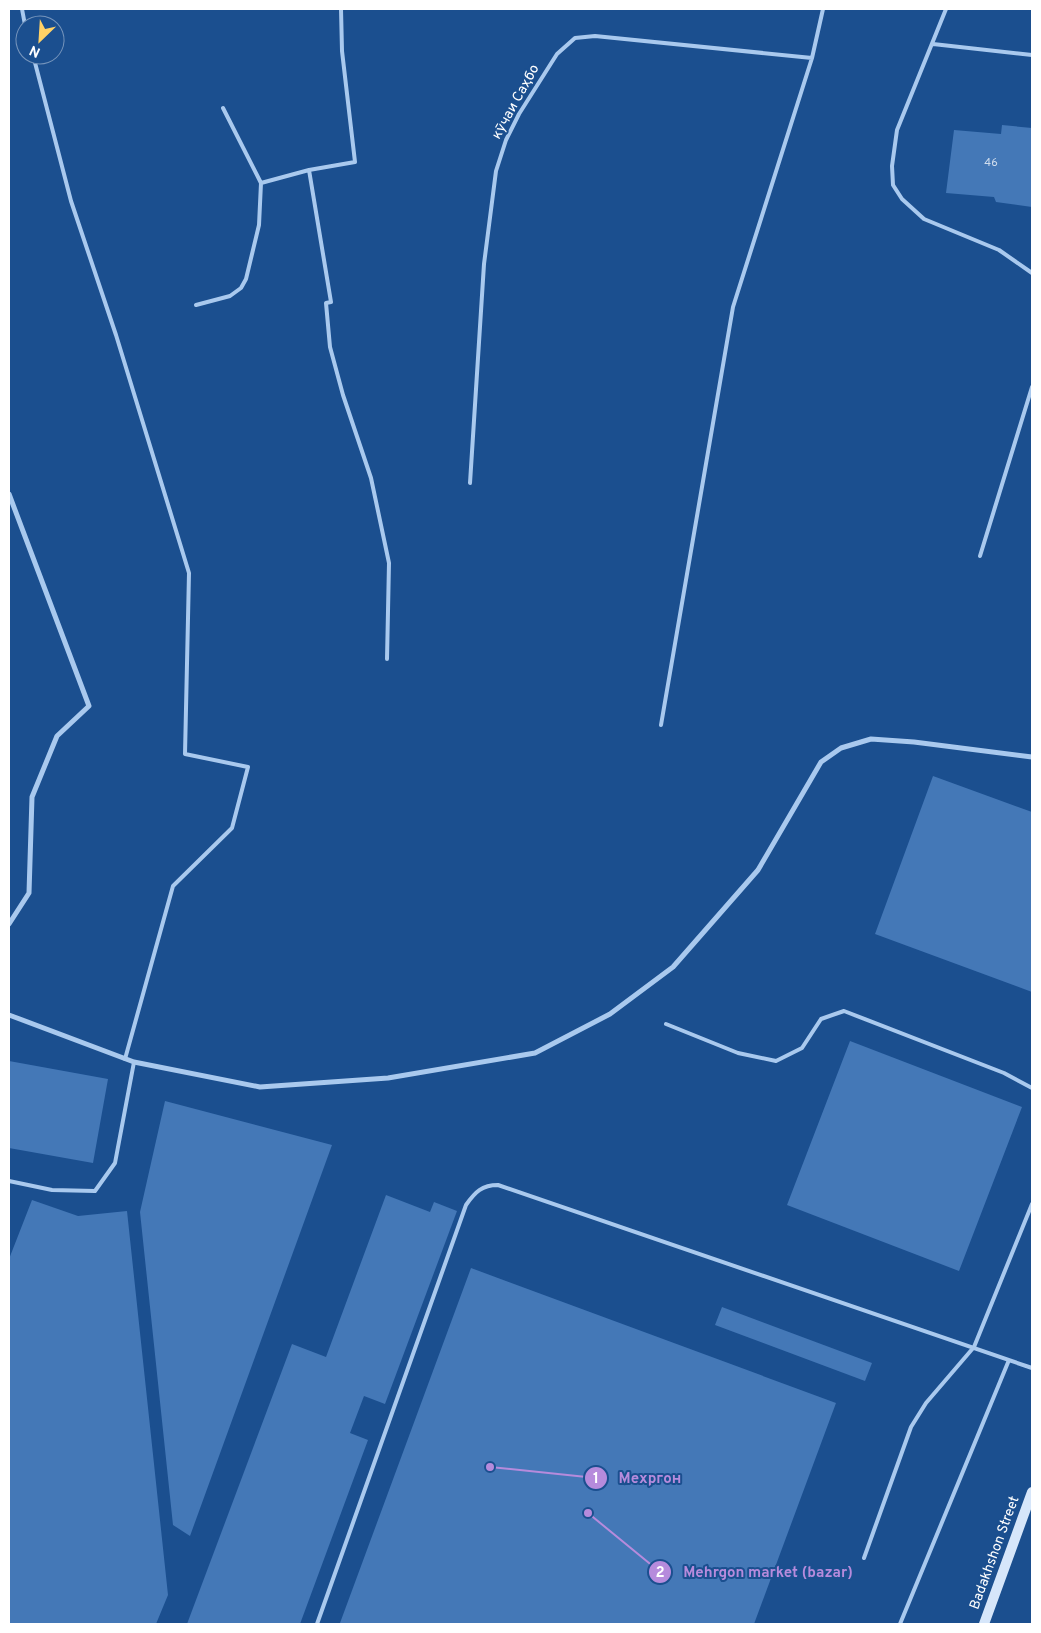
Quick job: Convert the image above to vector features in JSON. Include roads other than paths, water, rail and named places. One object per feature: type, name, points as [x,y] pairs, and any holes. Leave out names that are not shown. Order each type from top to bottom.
[{"type":"main road","name":"Badakhshon Street","points":[[984,1624],[1032,1492]]},
{"type":"street","points":[[9,494],[89,706],[57,736],[32,797],[28,893],[9,924]]},
{"type":"street","points":[[9,1015],[134,1062],[260,1087],[388,1078],[534,1053],[610,1014],[673,967],[758,870],[822,762],[841,748],[870,739],[914,742],[1032,758]]},
{"type":"lane","points":[[261,183],[309,170],[355,162],[342,51],[341,9]]},
{"type":"lane","points":[[661,725],[733,308],[812,58],[823,9]]},
{"type":"lane","points":[[946,9],[897,130],[892,166],[893,185],[902,199],[924,219],[999,250],[1032,273]]},
{"type":"lane","name":"кӯчаи Саҳбо","points":[[470,483],[484,264],[496,171],[506,140],[519,114],[557,54],[575,38],[595,36],[812,58]]},
{"type":"lane","points":[[933,44],[1032,55]]},
{"type":"lane","points":[[36,65],[71,201],[116,335],[189,573],[185,754],[248,766],[232,828],[173,886],[125,1059]]},
{"type":"lane","points":[[196,305],[230,296],[241,288],[246,279],[259,225],[261,183],[224,108]]},
{"type":"lane","points":[[309,170],[331,302],[326,303],[330,347],[343,395],[371,478],[389,563],[387,659]]},
{"type":"lane","points":[[980,556],[1032,388]]},
{"type":"lane","points":[[666,1024],[738,1052],[776,1061],[802,1048],[821,1019],[844,1011],[1004,1073],[1032,1088]]},
{"type":"lane","points":[[9,1181],[52,1190],[95,1191],[115,1163],[134,1062]]},
{"type":"lane","points":[[317,1624],[466,1205],[480,1189],[489,1185],[498,1185],[1032,1368]]},
{"type":"lane","points":[[864,1558],[912,1427],[926,1403],[974,1347],[1032,1204]]},
{"type":"lane","points":[[900,1624],[1009,1360]]},
{"type":"place","name":"Мехргон","points":[[490,1467]]},
{"type":"place","name":"Mehrgon market (bazar)","points":[[588,1513]]}]
